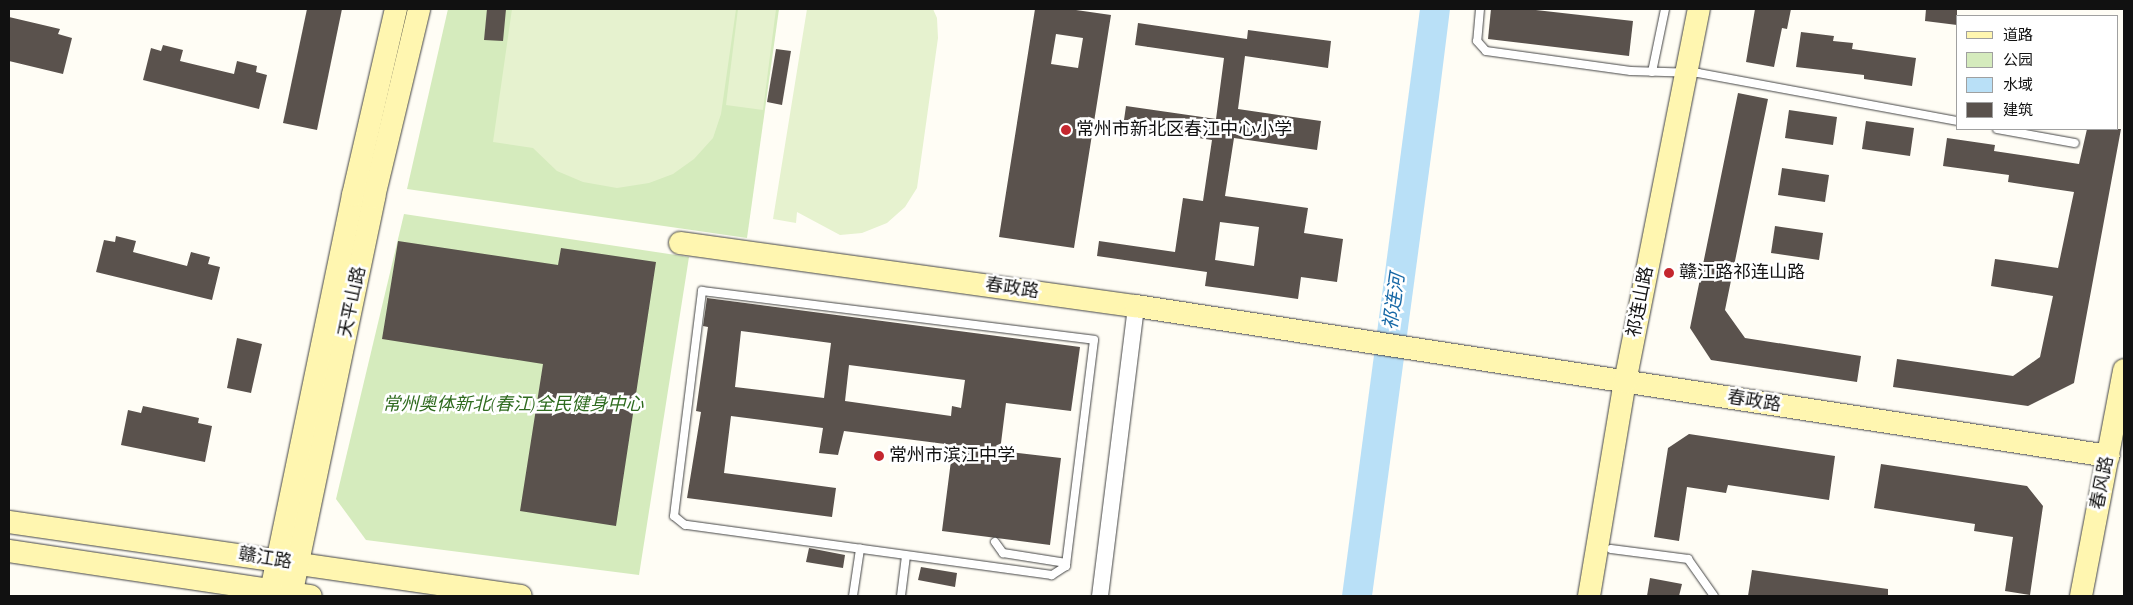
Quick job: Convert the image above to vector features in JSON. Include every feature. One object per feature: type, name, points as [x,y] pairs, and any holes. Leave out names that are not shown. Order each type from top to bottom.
[{"type":"street","name":"天平山路","points":[[287,595],[289,562],[353,195],[396,9]]},
{"type":"street","name":"天平山路","points":[[289,562],[418,9]]},
{"type":"street","name":"祁连山路","points":[[1692,73],[1698,9]]},
{"type":"street","name":"祁连山路","points":[[1589,596],[1692,73],[1710,9]]},
{"type":"street","name":"春政路","points":[[680,243],[1136,306],[2108,456]]},
{"type":"street","points":[[1100,596],[1136,306]]},
{"type":"street","name":"春风路","points":[[2081,596],[2124,370]]},
{"type":"street","name":"祁连山路","points":[[1603,596],[1611,549],[1631,383]]},
{"type":"street","name":"赣江路","points":[[9,522],[521,596]]},
{"type":"street","name":"赣江路","points":[[9,551],[287,595]]},
{"type":"lane","points":[[1480,9],[1477,41],[1486,51],[1652,72],[1692,73],[1956,121]]},
{"type":"lane","points":[[1652,72],[1665,9]]},
{"type":"lane","points":[[2003,130],[2075,143]]},
{"type":"lane","points":[[702,291],[1094,340],[1066,563],[1052,576],[685,525],[674,516],[702,291]]},
{"type":"lane","points":[[995,542],[1003,553],[1066,563]]},
{"type":"lane","points":[[853,596],[860,549]]},
{"type":"lane","points":[[1611,549],[1688,559],[1714,596]]},
{"type":"lane","points":[[901,596],[906,556]]},
{"type":"green space","points":[[448,9],[779,9],[747,238],[407,189]]},
{"type":"green space","points":[[512,9],[736,9],[721,114],[713,138],[694,159],[673,174],[649,183],[617,188],[583,182],[557,171],[533,148],[493,142]]},
{"type":"green space","points":[[738,9],[776,9],[763,110],[726,105]]},
{"type":"green space","points":[[807,9],[933,9],[937,18],[938,38],[917,188],[905,207],[887,223],[862,233],[840,235],[797,212],[796,223],[773,219]]},
{"type":"green space","name":"常州奥体新北(春江)全民健身中心","points":[[404,214],[689,257],[639,575],[366,540],[336,499]]},
{"type":"water","name":"祁连河","points":[[1420,9],[1450,9],[1439,97],[1372,596],[1342,596]]},
{"type":"building","points":[[307,9],[342,9],[317,130],[283,123]]},
{"type":"building","points":[[487,9],[506,9],[503,41],[484,40]]},
{"type":"building","points":[[1035,9],[1069,9],[1111,15],[1074,248],[999,237]],"holes":[[[1056,34],[1083,38],[1078,68],[1051,64]]]},
{"type":"building","points":[[1491,9],[1527,9],[1633,21],[1629,56],[1488,39]]},
{"type":"building","points":[[1755,9],[1791,9],[1787,29],[1782,28],[1774,67],[1746,62]]},
{"type":"building","points":[[1926,9],[1957,9],[1956,25],[1925,21]]},
{"type":"building","points":[[9,17],[60,29],[58,34],[72,38],[63,74],[9,61]]},
{"type":"building","points":[[1138,23],[1247,39],[1248,30],[1331,41],[1328,68],[1245,56],[1238,109],[1321,121],[1317,150],[1234,138],[1225,196],[1308,208],[1304,233],[1343,239],[1337,282],[1301,277],[1298,299],[1205,286],[1207,272],[1097,256],[1099,241],[1175,252],[1183,198],[1203,201],[1212,140],[1123,127],[1126,106],[1216,119],[1224,58],[1135,45]],"holes":[[[1220,222],[1259,227],[1254,266],[1215,260]]]},
{"type":"building","points":[[1801,32],[1834,36],[1833,41],[1853,43],[1852,49],[1916,58],[1912,86],[1864,79],[1864,75],[1796,67]]},
{"type":"building","points":[[163,45],[183,50],[180,61],[234,74],[237,61],[257,66],[256,72],[267,75],[259,109],[143,80],[151,48],[161,51]]},
{"type":"building","points":[[776,49],[791,51],[782,105],[767,102]]},
{"type":"building","points":[[1738,93],[1768,99],[1725,310],[1745,338],[1861,356],[1857,382],[1711,360],[1690,328]]},
{"type":"building","points":[[1789,110],[1837,117],[1833,145],[1785,138]]},
{"type":"building","points":[[1866,121],[1914,128],[1910,156],[1862,149]]},
{"type":"building","points":[[2121,129],[2074,383],[2028,406],[1893,387],[1897,359],[2013,376],[2040,357],[2053,296],[1991,286],[1995,259],[2058,268],[2074,192],[2008,182],[2009,175],[1943,166],[1947,138],[1995,145],[1994,151],[2079,164],[2087,130]]},
{"type":"building","points":[[1782,168],[1829,175],[1825,202],[1778,195]]},
{"type":"building","points":[[1775,226],[1823,233],[1819,260],[1771,253]]},
{"type":"building","points":[[116,236],[136,241],[133,252],[187,266],[191,252],[210,257],[208,264],[220,267],[212,300],[96,272],[104,240],[115,242]]},
{"type":"building","points":[[398,241],[558,265],[561,248],[656,262],[616,526],[520,511],[543,364],[382,339]]},
{"type":"building","points":[[707,298],[1080,347],[1071,411],[1006,403],[1000,451],[1061,458],[1050,545],[942,531],[953,445],[844,431],[838,455],[819,453],[823,428],[731,416],[724,473],[836,488],[832,517],[687,498],[701,412],[696,411],[708,327],[703,326]],"holes":[[[741,331],[831,343],[824,398],[735,387]],[[849,365],[965,380],[961,408],[952,406],[951,416],[845,401]]]},
{"type":"building","points":[[237,338],[262,344],[251,393],[227,388]]},
{"type":"building","points":[[143,406],[199,418],[198,423],[212,426],[205,462],[121,445],[128,410],[141,413]]},
{"type":"building","points":[[1689,434],[1835,456],[1829,500],[1728,485],[1726,493],[1687,487],[1679,541],[1654,537],[1668,448]]},
{"type":"building","points":[[1881,464],[2027,486],[2043,506],[2030,595],[2005,591],[2013,537],[1974,531],[1975,524],[1874,508]]},
{"type":"building","points":[[809,548],[845,555],[843,568],[806,562]]},
{"type":"building","points":[[921,567],[957,573],[955,587],[918,580]]},
{"type":"building","points":[[1752,570],[1888,589],[1888,596],[1748,596]]},
{"type":"building","points":[[1650,578],[1682,584],[1679,596],[1647,596]]},
{"type":"place","name":"常州市新北区春江中心小学","points":[[1066,130]]},
{"type":"place","name":"赣江路祁连山路","points":[[1669,273]]},
{"type":"place","name":"常州市滨江中学","points":[[879,456]]}]
